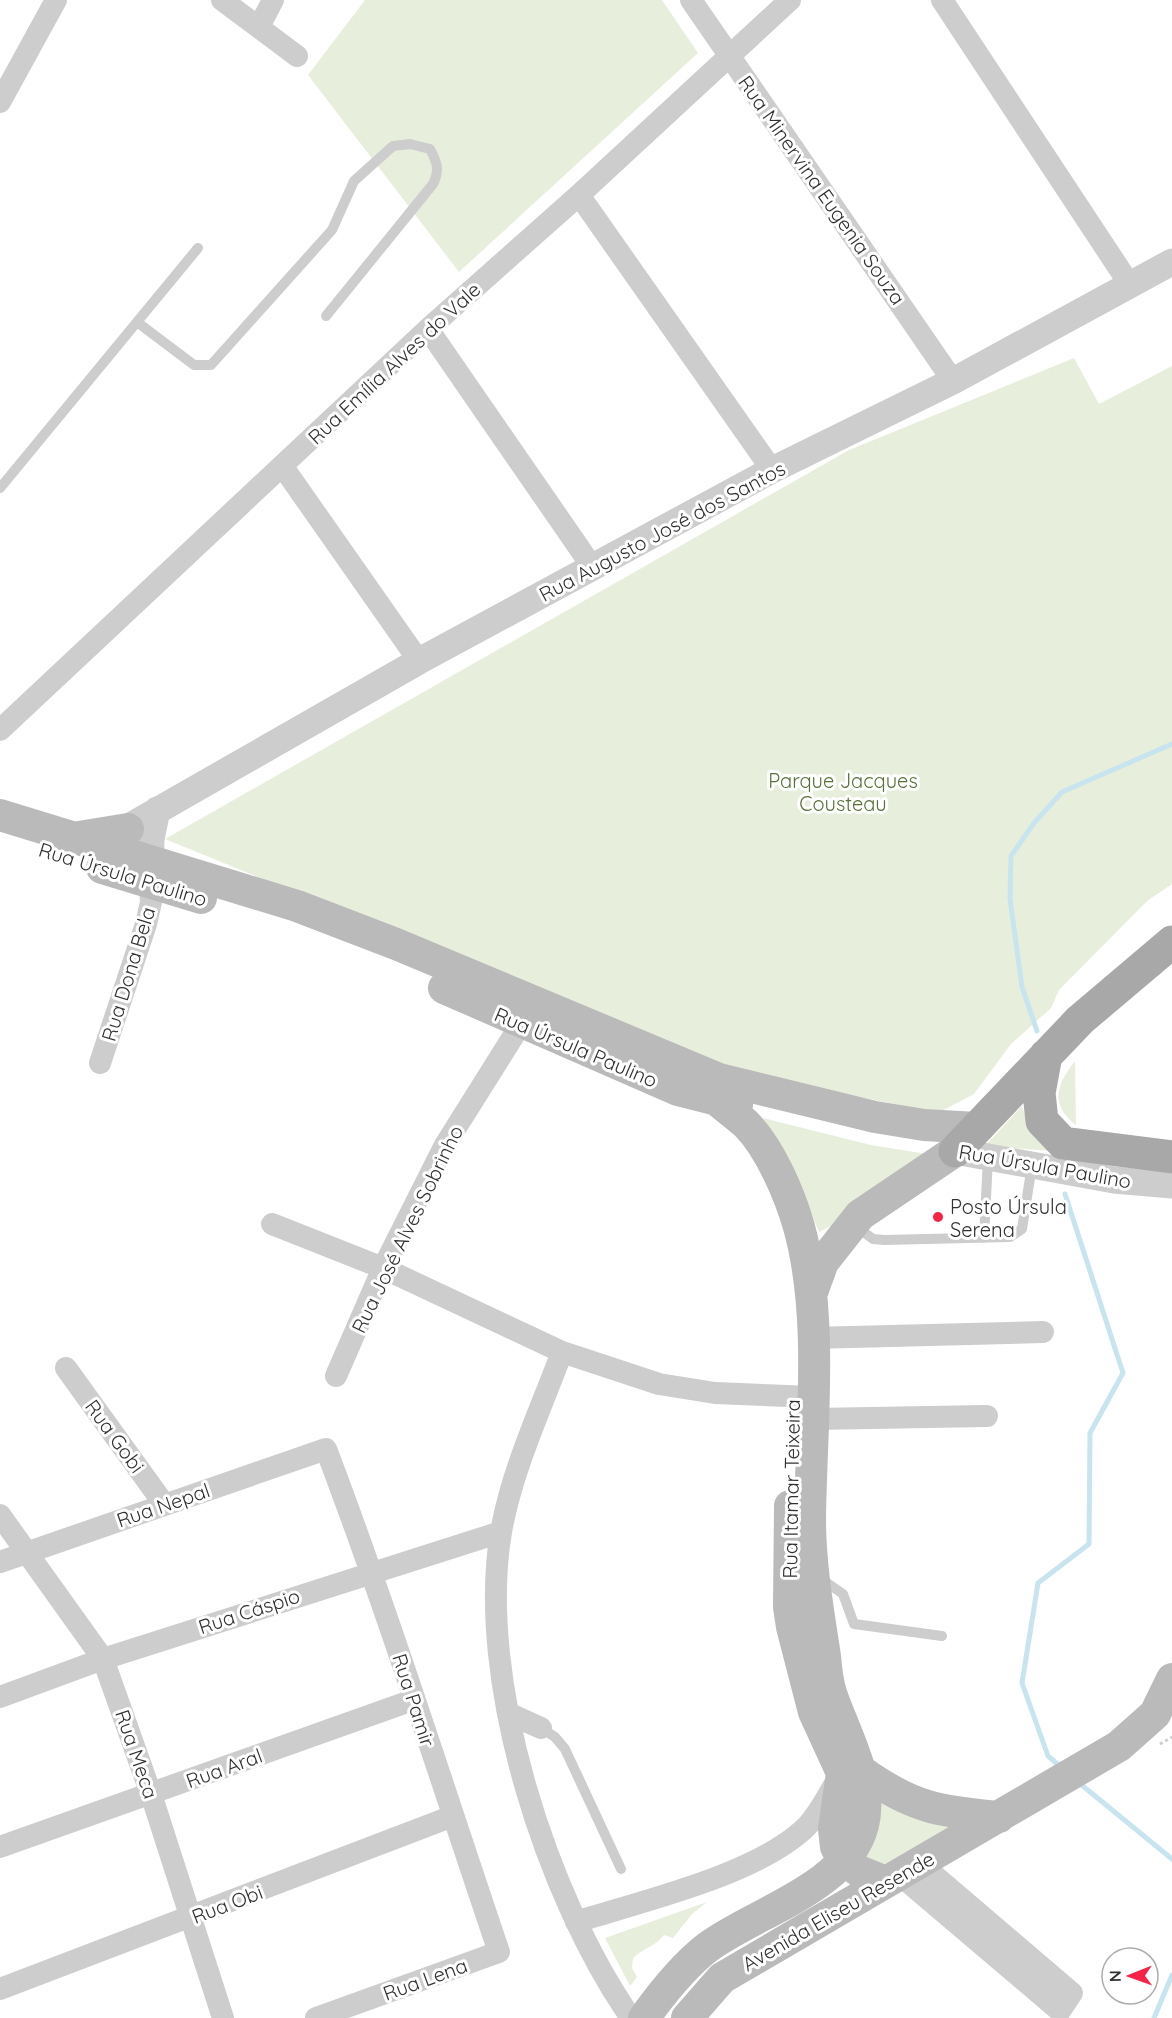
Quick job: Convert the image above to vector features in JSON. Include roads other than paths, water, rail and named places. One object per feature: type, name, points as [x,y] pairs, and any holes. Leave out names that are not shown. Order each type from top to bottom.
[{"type":"main road","name":"Rua Úrsula Paulino","points":[[0,815],[70,838],[114,849],[150,872],[356,948],[521,1024],[678,1090],[955,1151]]},
{"type":"main road","name":"Rua Úrsula Paulino","points":[[0,837],[114,849]]},
{"type":"main road","name":"Rua Úrsula Paulino","points":[[150,872],[319,914],[719,1079],[875,1117],[924,1125],[982,1142]]},
{"type":"main road","points":[[955,1151],[982,1142],[1046,1055],[1080,1020],[1172,942]]},
{"type":"main road","name":"Rua Úrsula Paulino","points":[[1046,1055],[1039,1092],[1042,1121],[1063,1143],[1172,1157]]},
{"type":"main road","name":"Rua Itamar Teixeira","points":[[717,1100],[746,1125],[768,1154],[799,1227],[812,1295],[812,1338],[789,1607],[814,1712],[852,1766]]},
{"type":"main road","name":"Rua Itamar Teixeira","points":[[812,1295],[824,1262],[852,1223],[860,1215],[955,1151]]},
{"type":"main road","name":"Rua Itamar Teixeira","points":[[787,1196],[806,1405],[814,1575],[830,1689],[852,1766]]},
{"type":"main road","name":"Avenida Eliseu Resende","points":[[687,2018],[722,1978],[1119,1746],[1155,1714],[1172,1679]]},
{"type":"main road","points":[[852,1766],[893,1794],[926,1807],[956,1813],[999,1817]]},
{"type":"main road","name":"Avenida Eliseu Resende","points":[[644,2018],[665,1989],[708,1947],[824,1878],[843,1860],[863,1825],[865,1798],[852,1766]]},
{"type":"main road","points":[[843,1860],[859,1871],[902,1874]]},
{"type":"street","points":[[0,102],[56,0]]},
{"type":"street","points":[[222,0],[297,56]]},
{"type":"street","points":[[259,27],[273,0]]},
{"type":"street","name":"Rua Minervina Eugenia Souza","points":[[691,0],[953,381]]},
{"type":"street","name":"Rua Emília Alves do Vale","points":[[0,730],[428,329],[579,195],[790,0]]},
{"type":"street","points":[[942,0],[1130,285]]},
{"type":"street","points":[[579,195],[772,470]]},
{"type":"street","name":"Rua Augusto José dos Santos","points":[[114,849],[157,810],[418,661],[772,470],[953,381],[1172,262]]},
{"type":"street","points":[[428,329],[593,568]]},
{"type":"street","points":[[283,467],[418,661]]},
{"type":"street","points":[[150,872],[157,810]]},
{"type":"street","name":"Rua Dona Bela","points":[[100,1063],[147,924],[151,902],[150,872]]},
{"type":"street","name":"Rua José Alves Sobrinho","points":[[336,1377],[383,1268],[445,1145],[521,1024]]},
{"type":"street","name":"Rua Úrsula Paulino","points":[[982,1142],[1032,1165],[1114,1180],[1172,1185]]},
{"type":"street","points":[[272,1224],[383,1268],[562,1352],[659,1384],[806,1405],[987,1416]]},
{"type":"street","points":[[812,1338],[1043,1332]]},
{"type":"street","points":[[562,1352],[522,1456],[501,1532],[495,1596],[499,1661],[525,1791],[576,1922],[607,1984],[631,2018]]},
{"type":"street","name":"Rua Gobi","points":[[66,1368],[164,1504]]},
{"type":"street","name":"Rua Nepal","points":[[0,1562],[326,1449]]},
{"type":"street","name":"Rua Pamir","points":[[326,1449],[372,1571],[413,1700],[499,1952]]},
{"type":"street","name":"Rua Meca","points":[[0,1515],[25,1553],[104,1659],[151,1794],[223,2018]]},
{"type":"street","name":"Rua Cáspio","points":[[0,1697],[104,1659],[372,1571],[501,1532]]},
{"type":"street","name":"Rua Aral","points":[[0,1846],[413,1700]]},
{"type":"street","points":[[510,1714],[541,1728]]},
{"type":"street","points":[[576,1922],[734,1871],[776,1851],[806,1827],[852,1766]]},
{"type":"street","name":"Rua Obi","points":[[0,1989],[453,1816]]},
{"type":"street","points":[[902,1874],[1072,1994],[1060,2011],[902,1874]]},
{"type":"street","name":"Rua Lena","points":[[316,2018],[368,2009],[499,1952]]},
{"type":"lane","points":[[137,322],[194,365],[211,365],[333,230],[354,181],[393,146],[419,144],[430,149],[438,164],[437,176],[433,184],[326,316]]},
{"type":"lane","points":[[0,488],[198,248]]},
{"type":"lane","points":[[982,1142],[984,1238]]},
{"type":"lane","points":[[852,1223],[873,1239],[1010,1237],[1022,1228],[1032,1165]]},
{"type":"lane","points":[[814,1575],[843,1594],[854,1624],[942,1636]]},
{"type":"lane","points":[[541,1728],[555,1737],[565,1749],[621,1869]]},
{"type":"waterway","points":[[1037,1031],[1022,987],[1010,899],[1011,856],[1034,823],[1062,792],[1172,744]]},
{"type":"waterway","points":[[1062,1768],[1048,1756],[1022,1683],[1038,1583],[1089,1544],[1090,1433],[1123,1373],[1065,1194]]},
{"type":"waterway","points":[[1078,1782],[1172,1859]]},
{"type":"waterway","points":[[1154,2018],[1172,1975]]},
{"type":"place","name":"Posto Úrsula Serena","points":[[938,1217]]},
{"type":"park label","name":"Parque Jacques Cousteau","points":[[843,792]]}]
